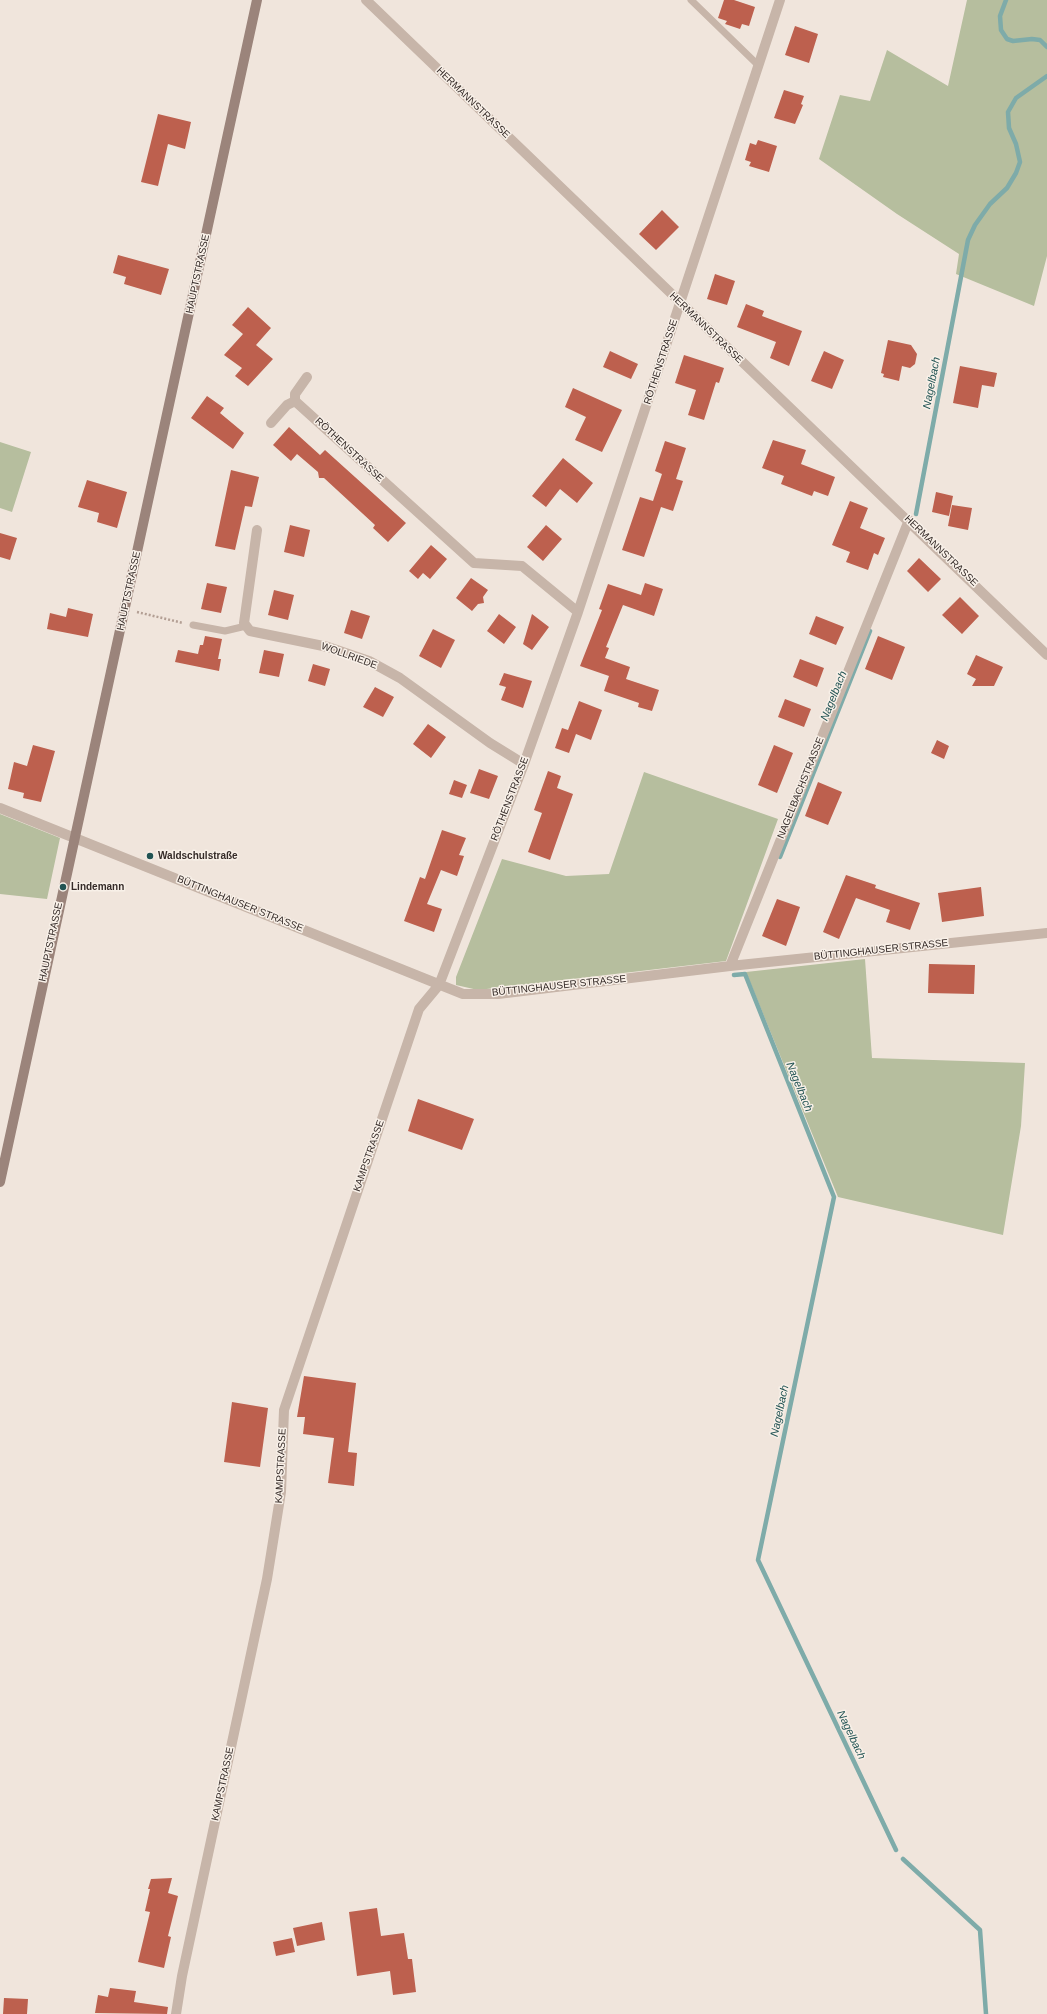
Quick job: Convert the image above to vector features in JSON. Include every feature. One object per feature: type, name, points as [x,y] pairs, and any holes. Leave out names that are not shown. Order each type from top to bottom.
[{"type":"main road","name":"HAUPTSTRASSE","points":[[0,1182],[257,0]]},
{"type":"street","name":"HERMANNSTRASSE","points":[[366,0],[680,304],[908,520],[1047,655]]},
{"type":"street","name":"RÖTHENSTRASSE","points":[[439,985],[524,764],[578,612],[780,0]]},
{"type":"street","points":[[272,423],[287,405],[295,401],[295,394],[307,377]]},
{"type":"street","name":"RÖTHENSTRASSE","points":[[295,401],[474,563],[522,566],[578,612]]},
{"type":"street","name":"NAGELBACHSTRASSE","points":[[730,966],[908,520]]},
{"type":"street","points":[[246,626],[244,623],[258,530]]},
{"type":"street","name":"WOLLRIEDE","points":[[246,626],[250,631],[328,647],[369,661],[400,678],[490,743],[524,764]]},
{"type":"street","points":[[0,808],[74,838]]},
{"type":"street","name":"BÜTTINGHAUSER STRASSE","points":[[74,838],[463,994],[498,994],[730,966],[1047,933]]},
{"type":"street","name":"KAMPSTRASSE","points":[[176,2014],[182,1976],[267,1579],[281,1492],[284,1410],[419,1009],[439,985]]},
{"type":"lane","points":[[691,0],[758,65]]},
{"type":"lane","points":[[193,625],[225,631],[246,626]]},
{"type":"path","points":[[125,609],[193,625]]},
{"type":"green space","points":[[967,0],[1047,0],[1047,256],[1034,306],[956,274],[959,254],[897,214],[819,159],[840,95],[870,101],[887,50],[948,86]]},
{"type":"green space","points":[[0,442],[31,452],[12,512],[0,508]]},
{"type":"green space","points":[[644,772],[778,819],[726,961],[478,990],[456,985],[456,977],[502,859],[566,876],[609,874]]},
{"type":"green space","points":[[0,814],[60,838],[47,899],[0,894]]},
{"type":"green space","points":[[865,959],[872,1058],[1025,1063],[1021,1126],[1003,1235],[838,1197],[746,972]]},
{"type":"building","points":[[724,0],[734,0],[755,7],[749,26],[742,24],[740,29],[725,24],[727,21],[718,18]]},
{"type":"building","points":[[795,26],[818,34],[809,63],[785,55]]},
{"type":"building","points":[[784,90],[804,96],[801,104],[803,105],[795,124],[774,118]]},
{"type":"building","points":[[158,114],[191,122],[185,149],[168,144],[158,186],[141,182]]},
{"type":"building","points":[[758,140],[777,146],[769,172],[749,166],[751,162],[745,160],[750,143],[756,145]]},
{"type":"building","points":[[662,210],[679,227],[656,250],[639,234]]},
{"type":"building","points":[[118,255],[169,269],[161,295],[124,284],[126,277],[113,273]]},
{"type":"building","points":[[715,274],[735,281],[727,305],[707,299]]},
{"type":"building","points":[[746,304],[764,311],[762,316],[802,331],[789,366],[770,358],[776,342],[737,327]]},
{"type":"building","points":[[248,307],[271,328],[256,345],[273,359],[248,386],[235,376],[242,368],[224,355],[243,334],[232,325]]},
{"type":"building","points":[[888,340],[911,345],[917,354],[915,364],[910,368],[902,366],[899,381],[883,377],[884,374],[881,373]]},
{"type":"building","points":[[610,351],[638,364],[631,379],[603,367]]},
{"type":"building","points":[[824,351],[844,360],[832,389],[811,381]]},
{"type":"building","points":[[684,355],[724,368],[719,383],[716,382],[704,420],[688,415],[696,390],[675,383]]},
{"type":"building","points":[[960,366],[997,373],[994,387],[982,385],[978,408],[953,403]]},
{"type":"building","points":[[573,388],[622,410],[602,452],[575,440],[586,417],[565,407]]},
{"type":"building","points":[[207,396],[224,408],[220,413],[244,433],[233,449],[191,418]]},
{"type":"building","points":[[289,427],[320,455],[325,450],[406,523],[388,542],[373,528],[375,525],[324,478],[319,478],[318,472],[297,454],[291,461],[273,445]]},
{"type":"building","points":[[773,440],[806,450],[801,464],[835,477],[828,496],[814,491],[812,496],[781,484],[784,476],[762,468]]},
{"type":"building","points":[[665,441],[686,448],[676,479],[683,481],[673,511],[661,507],[644,557],[622,550],[640,497],[653,501],[662,474],[655,471]]},
{"type":"building","points":[[563,458],[593,483],[577,503],[560,489],[546,507],[532,496]]},
{"type":"building","points":[[231,470],[259,477],[252,507],[245,506],[235,550],[215,546]]},
{"type":"building","points":[[87,480],[127,492],[117,528],[97,522],[99,513],[78,507]]},
{"type":"building","points":[[936,492],[953,496],[949,516],[932,512]]},
{"type":"building","points":[[850,501],[868,508],[860,528],[885,538],[878,555],[874,553],[868,570],[846,562],[850,552],[832,545]]},
{"type":"building","points":[[952,505],[972,508],[968,530],[948,526]]},
{"type":"building","points":[[290,525],[310,530],[304,557],[284,552]]},
{"type":"building","points":[[546,525],[562,539],[543,561],[527,547]]},
{"type":"building","points":[[0,533],[17,538],[10,560],[0,557]]},
{"type":"building","points":[[431,545],[447,559],[430,579],[423,573],[418,579],[409,571]]},
{"type":"building","points":[[919,558],[941,579],[928,592],[907,571]]},
{"type":"building","points":[[471,578],[488,590],[483,597],[484,603],[478,604],[472,611],[456,598]]},
{"type":"building","points":[[207,583],[227,587],[221,613],[201,609]]},
{"type":"building","points":[[645,583],[663,589],[654,616],[623,605],[606,647],[609,648],[605,658],[630,667],[626,679],[659,690],[652,711],[638,707],[639,703],[604,691],[609,676],[580,666],[602,610],[599,609],[608,584],[641,595]]},
{"type":"building","points":[[274,590],[294,595],[288,620],[268,615]]},
{"type":"building","points":[[960,597],[979,616],[962,634],[942,615]]},
{"type":"building","points":[[68,608],[93,614],[88,637],[47,629],[50,613],[66,617]]},
{"type":"building","points":[[351,610],[370,616],[362,639],[344,633]]},
{"type":"building","points":[[499,614],[516,627],[504,644],[487,631]]},
{"type":"building","points":[[532,614],[549,627],[532,650],[523,644]]},
{"type":"building","points":[[816,616],[844,627],[836,645],[809,634]]},
{"type":"building","points":[[433,629],[455,640],[441,668],[419,656]]},
{"type":"building","points":[[205,636],[222,639],[218,659],[221,659],[219,671],[175,662],[178,650],[198,654],[200,645],[203,645]]},
{"type":"building","points":[[878,636],[905,647],[892,680],[865,669]]},
{"type":"building","points":[[264,650],[284,654],[279,677],[259,673]]},
{"type":"building","points":[[976,655],[1003,667],[994,686],[972,686],[976,679],[967,674]]},
{"type":"building","points":[[800,659],[824,668],[817,687],[793,677]]},
{"type":"building","points":[[313,664],[330,669],[325,686],[308,681]]},
{"type":"building","points":[[504,673],[532,681],[523,708],[501,700],[506,687],[499,685]]},
{"type":"building","points":[[375,687],[394,697],[383,717],[363,707]]},
{"type":"building","points":[[785,699],[811,709],[804,727],[778,717]]},
{"type":"building","points":[[579,701],[602,710],[591,740],[576,734],[569,753],[555,748],[562,728],[568,730]]},
{"type":"building","points":[[428,724],[446,737],[431,758],[413,744]]},
{"type":"building","points":[[937,740],[949,746],[944,759],[931,753]]},
{"type":"building","points":[[33,745],[55,751],[41,802],[23,798],[24,793],[8,789],[14,762],[27,766]]},
{"type":"building","points":[[774,745],[793,753],[777,793],[758,785]]},
{"type":"building","points":[[479,769],[498,776],[489,799],[470,793]]},
{"type":"building","points":[[548,771],[561,776],[557,788],[573,794],[550,860],[528,852],[542,813],[534,810]]},
{"type":"building","points":[[454,780],[467,785],[462,798],[449,794]]},
{"type":"building","points":[[818,782],[842,792],[828,825],[805,816]]},
{"type":"building","points":[[442,830],[466,838],[459,855],[464,856],[457,876],[441,870],[427,904],[442,909],[434,932],[404,921],[420,877],[425,879]]},
{"type":"building","points":[[846,875],[876,885],[875,888],[920,903],[910,930],[886,922],[890,910],[856,898],[839,939],[823,932]]},
{"type":"building","points":[[981,887],[984,916],[942,922],[938,893]]},
{"type":"building","points":[[777,899],[800,907],[786,946],[762,936]]},
{"type":"building","points":[[929,964],[975,965],[974,994],[928,993]]},
{"type":"building","points":[[418,1099],[474,1119],[462,1150],[408,1131]]},
{"type":"building","points":[[304,1376],[356,1383],[348,1452],[357,1453],[354,1486],[328,1483],[334,1438],[303,1434],[305,1417],[297,1417]]},
{"type":"building","points":[[232,1402],[268,1408],[260,1467],[224,1462]]},
{"type":"building","points":[[172,1878],[168,1893],[178,1896],[168,1936],[171,1937],[164,1968],[138,1962],[150,1912],[145,1911],[151,1879]]},
{"type":"building","points":[[377,1908],[381,1936],[404,1933],[408,1959],[412,1959],[416,1992],[393,1995],[390,1971],[357,1976],[349,1912]]},
{"type":"building","points":[[322,1922],[325,1940],[297,1946],[293,1928]]},
{"type":"building","points":[[292,1938],[295,1952],[276,1956],[273,1942]]},
{"type":"building","points":[[110,1988],[136,1991],[134,2002],[168,2007],[167,2014],[95,2013],[98,1995],[108,1997]]},
{"type":"building","points":[[4,1998],[28,1999],[27,2014],[3,2014]]},
{"type":"waterway","points":[[1006,0],[1000,16],[1001,30],[1007,39],[1013,41],[1032,39],[1040,40],[1047,47]]},
{"type":"waterway","name":"Nagelbach","points":[[916,514],[968,240],[975,225],[990,204],[1007,188],[1016,173],[1020,162],[1016,144],[1009,128],[1008,112],[1016,98],[1047,76]]},
{"type":"waterway","name":"Nagelbach","points":[[780,857],[870,631]]},
{"type":"waterway","name":"Nagelbach","points":[[734,975],[745,974],[834,1197],[758,1560],[896,1850]]},
{"type":"waterway","name":"Nagelbach","points":[[903,1859],[980,1930],[986,2014]]},
{"type":"place","name":"Waldschulstraße","points":[[150,856]]},
{"type":"place","name":"Lindemann","points":[[63,887]]}]
